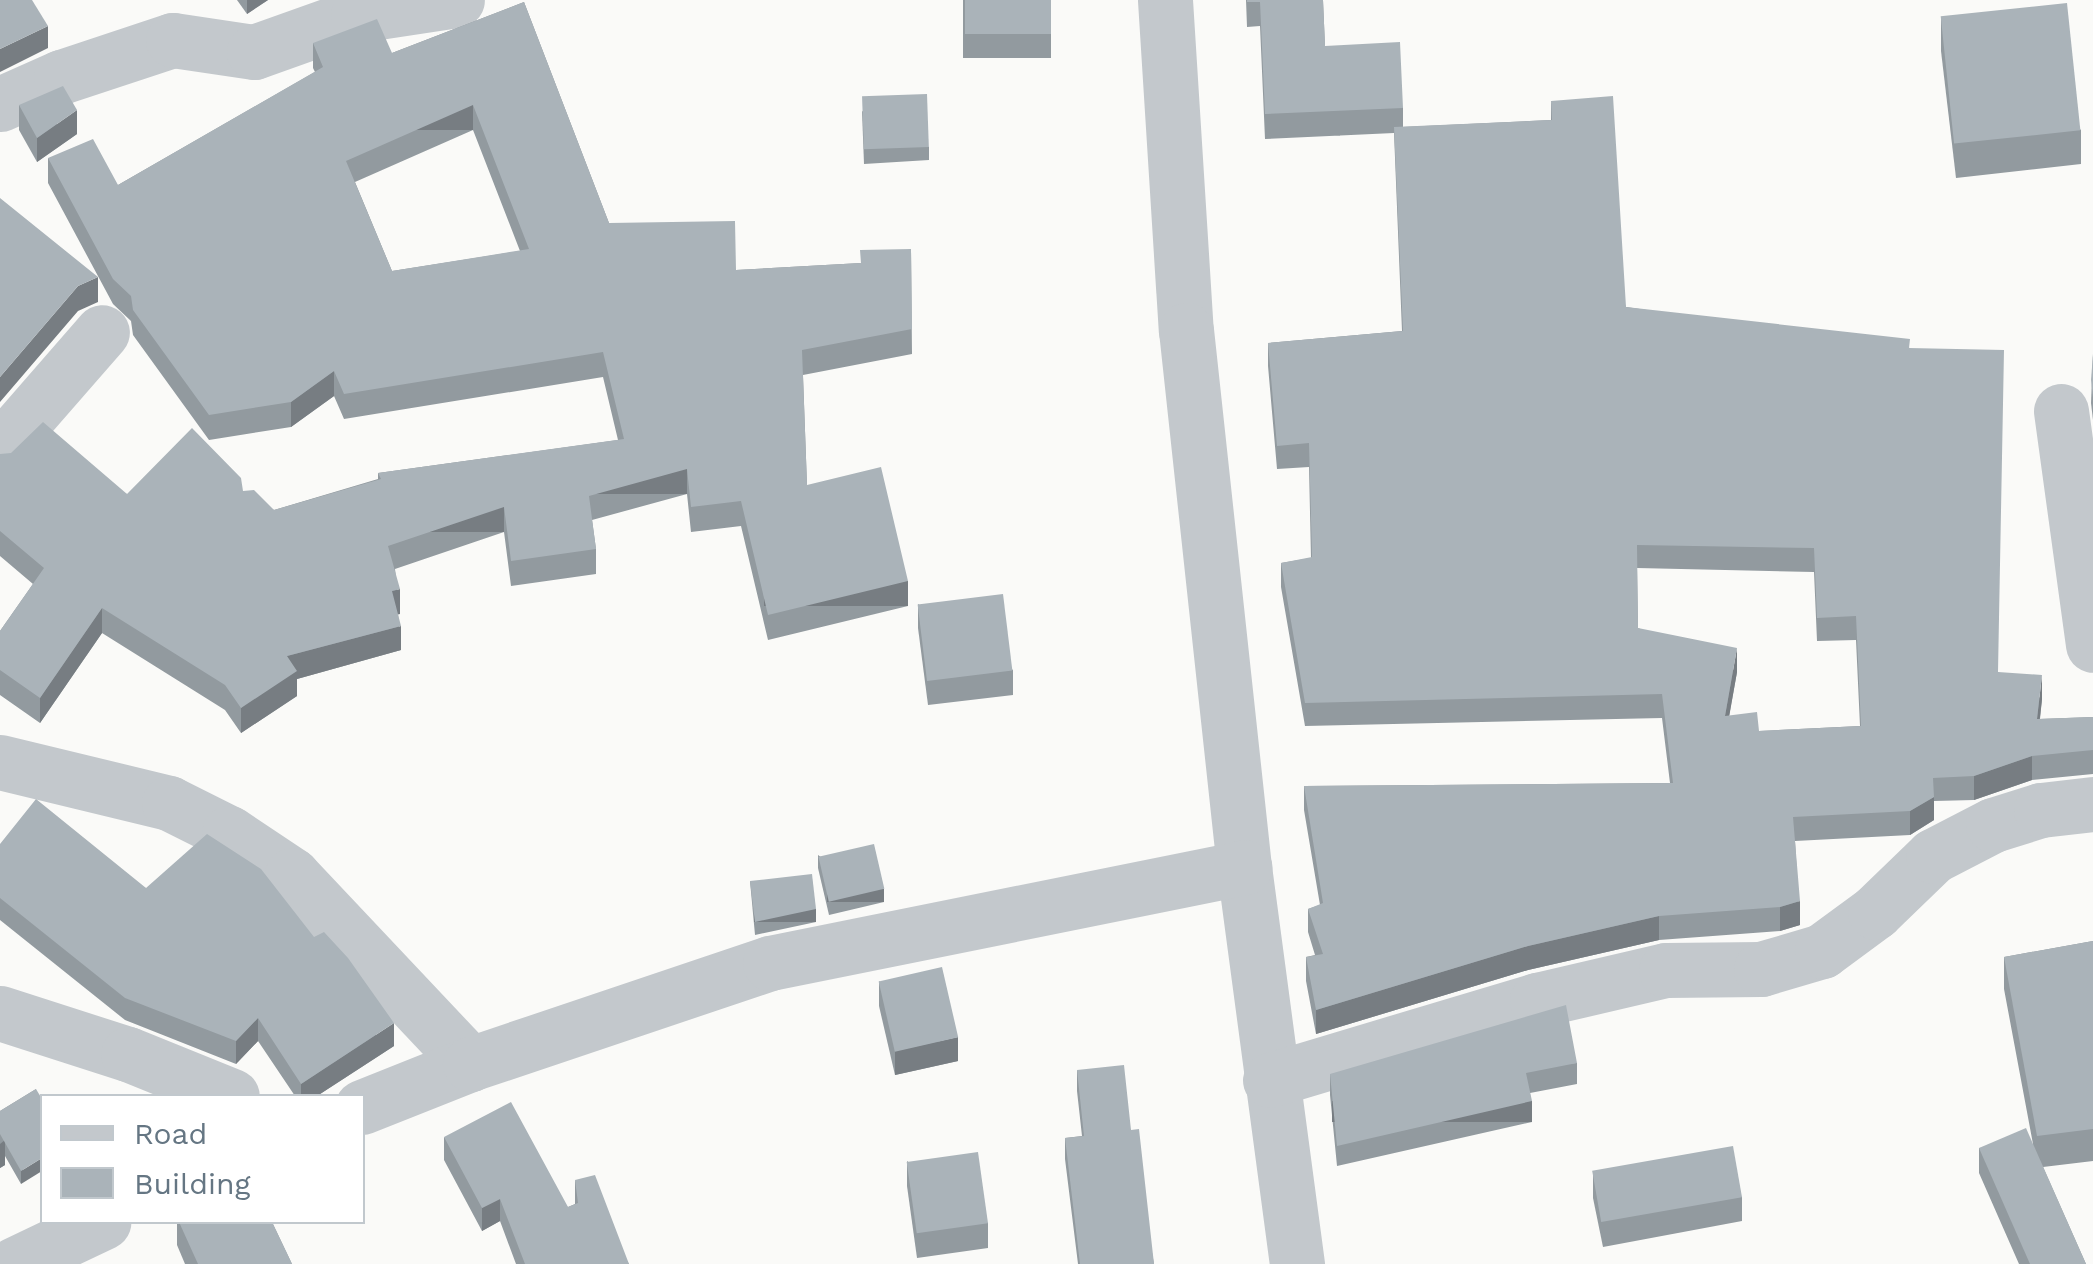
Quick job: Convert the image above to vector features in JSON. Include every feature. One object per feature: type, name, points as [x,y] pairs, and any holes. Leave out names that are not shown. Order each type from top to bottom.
[{"type":"street","points":[[0,104],[61,77],[173,40],[254,52],[358,15],[457,0]]},
{"type":"street","points":[[1164,0],[1186,330],[1244,867],[1297,1264]]},
{"type":"street","points":[[0,449],[102,332]]},
{"type":"street","points":[[2060,411],[2093,645]]},
{"type":"street","points":[[0,762],[169,803],[229,833],[292,875],[470,1064]]},
{"type":"street","points":[[1270,1080],[1537,1000],[1666,970],[1761,969],[1822,952],[1875,912],[1933,856],[1993,826],[2041,810],[2093,804]]},
{"type":"street","points":[[365,1106],[470,1064],[770,963],[1244,867]]},
{"type":"street","points":[[0,1012],[128,1054],[227,1094]]},
{"type":"street","points":[[15,1264],[99,1224]]},
{"type":"building","points":[[0,0],[32,0],[48,26],[0,49]]},
{"type":"building","points":[[965,0],[1051,0],[1051,34],[965,34]]},
{"type":"building","points":[[1247,0],[1323,0],[1325,46],[1400,42],[1403,108],[1265,114],[1260,2]]},
{"type":"building","points":[[524,2],[609,223],[735,221],[736,270],[861,263],[860,250],[911,249],[912,329],[802,350],[807,485],[881,467],[908,581],[768,615],[741,501],[691,507],[687,469],[589,496],[596,549],[511,561],[504,507],[388,546],[400,589],[392,591],[401,626],[287,656],[297,671],[241,708],[225,685],[102,608],[40,698],[0,670],[0,631],[44,568],[0,531],[0,454],[11,453],[43,422],[127,494],[192,428],[241,478],[243,491],[254,490],[274,510],[381,479],[378,473],[624,439],[603,352],[344,394],[334,371],[291,402],[209,415],[133,310],[131,296],[113,279],[48,158],[93,139],[118,185],[323,67],[313,43],[377,19],[392,53]],"holes":[[[473,105],[529,249],[392,271],[346,161]]]},
{"type":"building","points":[[2067,3],[2080,130],[1954,144],[1941,16]]},
{"type":"building","points":[[63,86],[77,110],[37,138],[19,105]]},
{"type":"building","points":[[927,94],[929,147],[864,149],[862,96]]},
{"type":"building","points":[[1613,96],[1626,307],[1910,339],[1909,348],[2004,350],[1998,672],[2042,675],[2037,719],[2093,717],[2093,750],[2032,756],[1974,776],[1933,778],[1934,797],[1910,811],[1793,817],[1800,901],[1780,907],[1659,916],[1528,946],[1316,1010],[1306,957],[1323,954],[1308,909],[1323,903],[1304,786],[1673,783],[1662,694],[1305,703],[1281,563],[1312,557],[1309,443],[1277,446],[1268,343],[1403,331],[1394,127],[1552,120],[1551,101]],"holes":[[[1637,545],[1814,548],[1817,618],[1856,616],[1861,726],[1759,731],[1757,712],[1725,716],[1737,648],[1638,628]]]},
{"type":"building","points":[[0,198],[98,277],[78,286],[0,377]]},
{"type":"building","points":[[1003,594],[1012,670],[927,681],[918,604]]},
{"type":"building","points":[[36,799],[146,888],[207,834],[261,869],[314,937],[324,932],[348,958],[394,1023],[301,1084],[258,1018],[236,1041],[125,998],[0,898],[0,844]]},
{"type":"building","points":[[874,844],[884,889],[829,902],[818,857]]},
{"type":"building","points":[[812,874],[816,909],[755,922],[750,881]]},
{"type":"building","points":[[2093,941],[2093,1129],[2037,1136],[2004,957]]},
{"type":"building","points":[[942,967],[958,1037],[895,1052],[879,982]]},
{"type":"building","points":[[1566,1005],[1577,1063],[1526,1073],[1532,1101],[1337,1146],[1330,1074]]},
{"type":"building","points":[[1124,1065],[1131,1130],[1139,1129],[1154,1264],[1080,1264],[1065,1138],[1084,1136],[1077,1070]]},
{"type":"building","points":[[36,1089],[40,1096],[40,1159],[21,1171],[0,1134],[0,1111]]},
{"type":"building","points":[[511,1102],[568,1207],[578,1203],[575,1180],[595,1175],[629,1264],[525,1264],[500,1199],[482,1208],[444,1137]]},
{"type":"building","points":[[2026,1128],[2086,1264],[2030,1264],[1979,1148]]},
{"type":"building","points":[[1733,1146],[1742,1197],[1601,1222],[1592,1171]]},
{"type":"building","points":[[978,1152],[988,1223],[917,1233],[907,1162]]},
{"type":"building","points":[[180,1224],[273,1224],[292,1264],[198,1264]]}]
